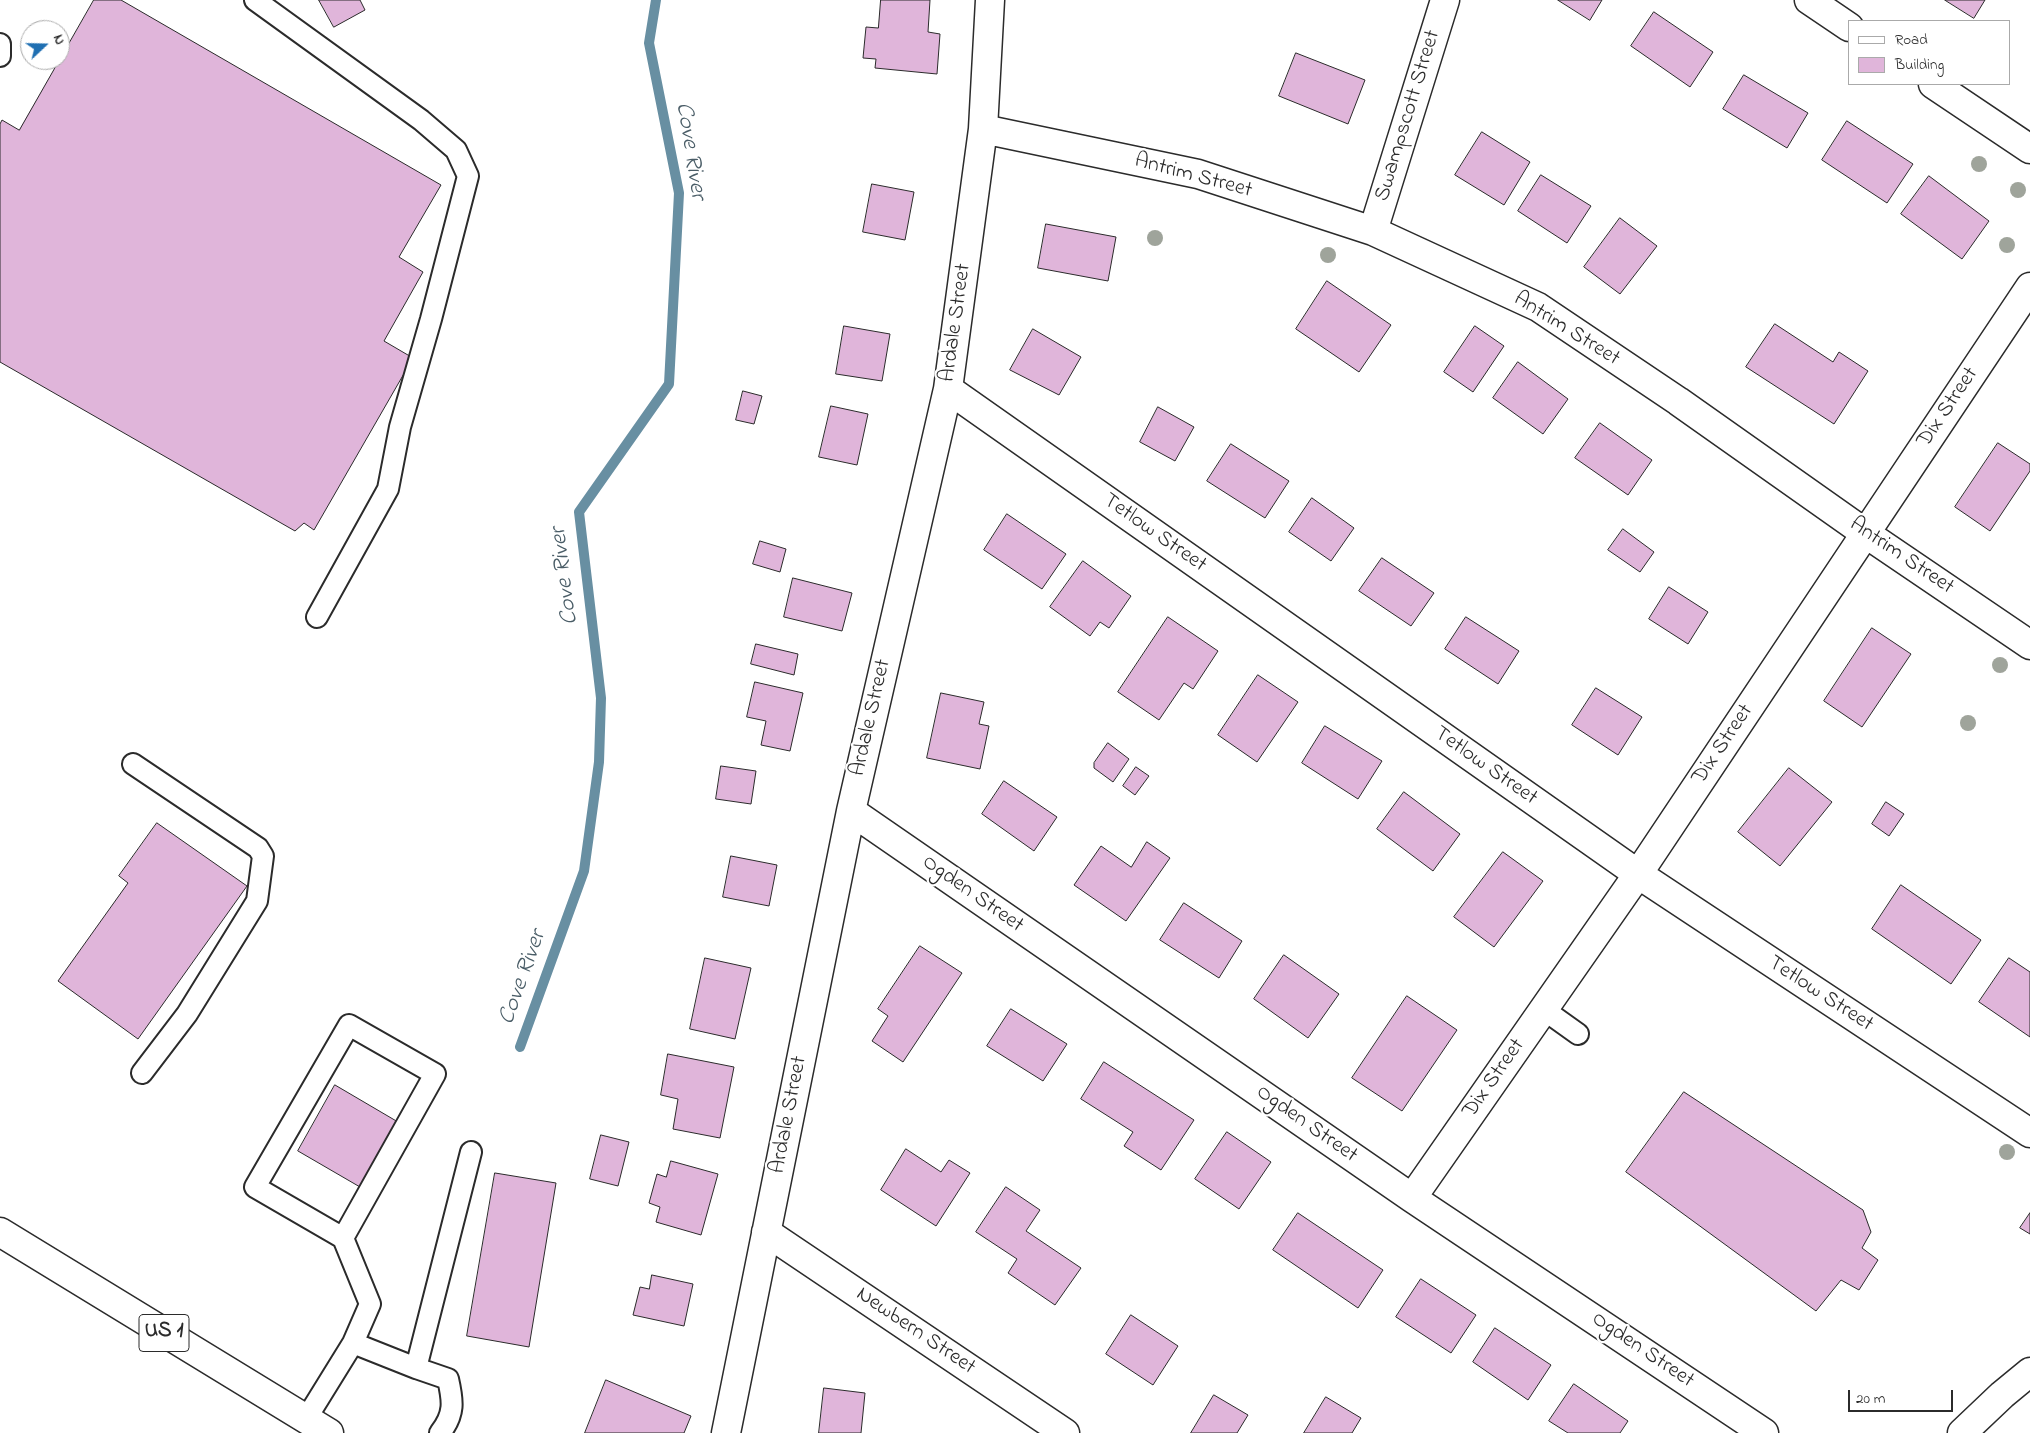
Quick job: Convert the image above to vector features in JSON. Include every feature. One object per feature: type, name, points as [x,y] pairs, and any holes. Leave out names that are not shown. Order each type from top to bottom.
[{"type":"street","name":"Ardale Street","points":[[726,1433],[851,811],[948,390],[983,129],[990,0]]},
{"type":"street","name":"Swampscott Street","points":[[1373,231],[1445,0]]},
{"type":"street","points":[[1809,0],[1848,26]]},
{"type":"street","points":[[1934,85],[2030,149]]},
{"type":"street","name":"Antrim Street","points":[[983,129],[1198,174],[1373,231],[1538,307],[2030,645]]},
{"type":"street","name":"Dix Street","points":[[1412,1198],[1638,874],[2030,287]]},
{"type":"street","name":"Tetlow Street","points":[[948,390],[1638,874],[2030,1133]]},
{"type":"street","name":"Ogden Street","points":[[851,811],[1412,1198],[1764,1433]]},
{"type":"street","name":"US 1","points":[[0,1232],[329,1433]]},
{"type":"street","name":"Newbern Street","points":[[766,1232],[1064,1433]]},
{"type":"street","points":[[1962,1433],[2002,1394],[2030,1372]]},
{"type":"lane","points":[[255,0],[428,126],[456,150],[468,176],[431,319],[400,427],[388,489],[317,618]]},
{"type":"lane","points":[[0,44],[0,56]]},
{"type":"lane","points":[[133,764],[258,848],[263,856],[257,901],[187,1014],[142,1073]]},
{"type":"lane","points":[[1543,1009],[1578,1034]]},
{"type":"lane","points":[[306,1419],[353,1343],[370,1304],[343,1238],[255,1187],[349,1025],[435,1074],[343,1238]]},
{"type":"lane","points":[[416,1368],[471,1152]]},
{"type":"lane","points":[[353,1343],[448,1379],[453,1400],[447,1424],[440,1433]]},
{"type":"building","points":[[94,0],[121,0],[441,185],[399,257],[423,272],[384,341],[413,358],[314,530],[304,523],[295,531],[0,362],[0,124],[2,120],[19,130],[54,70],[70,70],[70,42]]},
{"type":"building","points":[[319,0],[360,0],[365,10],[334,27]]},
{"type":"building","points":[[881,0],[930,0],[928,32],[940,34],[937,74],[875,68],[876,59],[863,58],[866,27],[878,28]]},
{"type":"building","points":[[1558,0],[1602,0],[1590,20]]},
{"type":"building","points":[[1945,0],[1985,0],[1974,18]]},
{"type":"building","points":[[1654,12],[1713,52],[1690,87],[1631,46]]},
{"type":"building","points":[[1296,53],[1365,80],[1348,124],[1279,96]]},
{"type":"building","points":[[1744,75],[1808,113],[1787,148],[1723,109]]},
{"type":"building","points":[[1847,121],[1913,164],[1887,203],[1822,160]]},
{"type":"building","points":[[1482,132],[1530,162],[1504,205],[1455,175]]},
{"type":"building","points":[[1541,175],[1591,206],[1567,243],[1518,211]]},
{"type":"building","points":[[1929,176],[1989,221],[1962,259],[1901,214]]},
{"type":"building","points":[[872,184],[914,192],[905,240],[863,232]]},
{"type":"building","points":[[1620,218],[1657,246],[1620,294],[1584,267]]},
{"type":"building","points":[[1046,224],[1116,237],[1108,281],[1038,268]]},
{"type":"building","points":[[1327,281],[1391,325],[1359,372],[1296,329]]},
{"type":"building","points":[[1775,324],[1833,362],[1839,352],[1868,371],[1834,424],[1746,367]]},
{"type":"building","points":[[844,326],[890,334],[882,381],[836,374]]},
{"type":"building","points":[[1475,326],[1504,346],[1473,392],[1444,372]]},
{"type":"building","points":[[1033,329],[1081,357],[1059,395],[1010,370]]},
{"type":"building","points":[[1518,362],[1568,399],[1543,434],[1493,398]]},
{"type":"building","points":[[743,391],[762,396],[754,424],[736,420]]},
{"type":"building","points":[[831,406],[868,414],[857,465],[819,457]]},
{"type":"building","points":[[1158,407],[1194,427],[1175,461],[1140,442]]},
{"type":"building","points":[[1600,423],[1652,460],[1628,495],[1575,458]]},
{"type":"building","points":[[1998,443],[2030,464],[2030,471],[1990,531],[1955,507]]},
{"type":"building","points":[[1231,444],[1289,481],[1265,518],[1207,481]]},
{"type":"building","points":[[1312,498],[1354,528],[1331,561],[1289,532]]},
{"type":"building","points":[[1007,514],[1066,554],[1042,589],[984,550]]},
{"type":"building","points":[[1623,529],[1654,552],[1640,572],[1608,550]]},
{"type":"building","points":[[760,541],[786,549],[780,572],[753,564]]},
{"type":"building","points":[[1382,558],[1434,593],[1411,626],[1359,591]]},
{"type":"building","points":[[1083,561],[1131,596],[1109,628],[1100,622],[1090,636],[1050,607]]},
{"type":"building","points":[[793,578],[852,593],[842,631],[784,617]]},
{"type":"building","points":[[1669,587],[1708,612],[1688,644],[1649,619]]},
{"type":"building","points":[[1168,617],[1218,651],[1193,689],[1184,683],[1159,720],[1118,692]]},
{"type":"building","points":[[1466,617],[1519,651],[1498,684],[1445,649]]},
{"type":"building","points":[[1872,628],[1911,654],[1862,727],[1824,701]]},
{"type":"building","points":[[756,644],[798,654],[794,675],[751,664]]},
{"type":"building","points":[[1258,675],[1298,702],[1257,762],[1218,735]]},
{"type":"building","points":[[755,682],[803,693],[790,751],[761,745],[766,721],[747,717]]},
{"type":"building","points":[[1596,688],[1642,717],[1618,755],[1572,725]]},
{"type":"building","points":[[941,693],[984,702],[979,724],[989,726],[980,769],[927,758]]},
{"type":"building","points":[[1325,726],[1382,761],[1358,799],[1302,763]]},
{"type":"building","points":[[1108,743],[1129,759],[1113,782],[1094,768],[1094,763]]},
{"type":"building","points":[[721,766],[756,771],[751,804],[716,799]]},
{"type":"building","points":[[1136,767],[1149,776],[1135,795],[1123,786]]},
{"type":"building","points":[[1789,768],[1832,802],[1780,866],[1738,832]]},
{"type":"building","points":[[1004,781],[1057,817],[1034,851],[982,814]]},
{"type":"building","points":[[1404,792],[1460,834],[1433,871],[1377,829]]},
{"type":"building","points":[[1886,802],[1904,814],[1889,836],[1872,824]]},
{"type":"building","points":[[157,823],[247,886],[138,1039],[58,981],[128,883],[119,876]]},
{"type":"building","points":[[1147,842],[1170,858],[1126,921],[1074,885],[1101,846],[1131,867]]},
{"type":"building","points":[[1503,852],[1543,881],[1494,947],[1454,917]]},
{"type":"building","points":[[731,856],[777,865],[769,906],[723,897]]},
{"type":"building","points":[[1901,885],[1981,940],[1951,984],[1872,929]]},
{"type":"building","points":[[1184,903],[1242,941],[1219,978],[1160,940]]},
{"type":"building","points":[[920,946],[962,973],[903,1062],[872,1041],[888,1016],[878,1009]]},
{"type":"building","points":[[1284,955],[1339,994],[1308,1038],[1254,999]]},
{"type":"building","points":[[705,958],[751,968],[735,1039],[690,1029]]},
{"type":"building","points":[[2009,958],[2030,972],[2030,1037],[1979,1002]]},
{"type":"building","points":[[1407,996],[1457,1030],[1402,1111],[1352,1078]]},
{"type":"building","points":[[1011,1009],[1067,1044],[1043,1081],[987,1046]]},
{"type":"building","points":[[668,1054],[734,1067],[720,1138],[673,1129],[678,1099],[661,1095]]},
{"type":"building","points":[[1104,1062],[1194,1120],[1161,1170],[1124,1146],[1133,1132],[1081,1099]]},
{"type":"building","points":[[335,1085],[398,1122],[360,1187],[298,1151]]},
{"type":"building","points":[[1684,1092],[1863,1210],[1871,1232],[1862,1248],[1878,1260],[1859,1290],[1841,1280],[1816,1311],[1626,1172]]},
{"type":"building","points":[[1227,1132],[1271,1162],[1239,1209],[1195,1179]]},
{"type":"building","points":[[601,1135],[629,1142],[618,1186],[590,1179]]},
{"type":"building","points":[[906,1149],[941,1172],[949,1160],[970,1173],[936,1226],[881,1190]]},
{"type":"building","points":[[671,1161],[718,1174],[701,1235],[656,1222],[660,1207],[649,1203],[657,1174],[666,1177]]},
{"type":"building","points":[[495,1173],[556,1183],[529,1347],[467,1336]]},
{"type":"building","points":[[1006,1187],[1040,1210],[1026,1231],[1081,1268],[1055,1305],[1008,1273],[1017,1259],[976,1232]]},
{"type":"building","points":[[1298,1213],[1383,1270],[1358,1308],[1273,1250]]},
{"type":"building","points":[[2030,1213],[2030,1234],[2020,1228]]},
{"type":"building","points":[[652,1275],[693,1284],[684,1326],[633,1315],[640,1287],[649,1289]]},
{"type":"building","points":[[1421,1279],[1476,1315],[1451,1353],[1396,1317]]},
{"type":"building","points":[[1131,1315],[1178,1346],[1153,1385],[1106,1354]]},
{"type":"building","points":[[1495,1328],[1551,1365],[1528,1400],[1473,1362]]},
{"type":"building","points":[[606,1380],[691,1416],[684,1433],[585,1433]]},
{"type":"building","points":[[1574,1384],[1628,1421],[1620,1433],[1568,1433],[1549,1421]]},
{"type":"building","points":[[824,1388],[865,1393],[861,1433],[819,1433]]},
{"type":"building","points":[[1214,1395],[1248,1415],[1237,1433],[1191,1433]]},
{"type":"building","points":[[1326,1397],[1361,1418],[1352,1433],[1304,1433]]},
{"type":"waterway","name":"Cove River","points":[[520,1047],[584,871],[599,762],[601,698],[579,512],[669,384],[679,193],[649,43],[656,0]]}]
